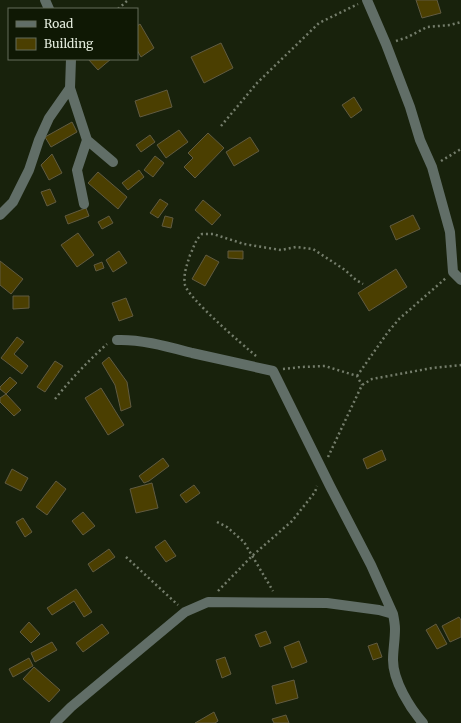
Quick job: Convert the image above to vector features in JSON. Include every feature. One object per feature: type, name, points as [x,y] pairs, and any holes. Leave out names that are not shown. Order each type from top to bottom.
[{"type":"street","points":[[363,2],[386,44],[410,107],[420,140],[432,167],[450,232],[453,272],[461,280]]},
{"type":"street","points":[[71,60],[70,88],[87,140],[113,162]]},
{"type":"street","points":[[0,215],[13,202],[29,170],[48,118],[70,88]]},
{"type":"street","points":[[84,204],[77,170],[87,140]]},
{"type":"street","points":[[117,340],[127,339],[273,371],[371,565],[393,614],[395,628],[393,662],[397,680],[404,696],[423,723]]},
{"type":"street","points":[[55,723],[71,707],[185,612],[208,602],[327,603],[379,610],[393,614]]},
{"type":"path","points":[[119,8],[128,0]]},
{"type":"path","points":[[221,126],[257,83],[319,23],[363,2]]},
{"type":"path","points":[[386,44],[408,37],[427,27],[450,25],[461,22]]},
{"type":"path","points":[[432,167],[461,149]]},
{"type":"path","points":[[362,386],[357,376],[325,366],[301,367],[273,371],[196,300],[185,286],[185,270],[197,239],[202,234],[213,234],[244,244],[281,250],[296,247],[312,249],[339,266],[363,284]]},
{"type":"path","points":[[357,376],[381,341],[399,319],[453,272]]},
{"type":"path","points":[[55,399],[68,382],[92,358],[108,344],[117,340]]},
{"type":"path","points":[[208,602],[252,556],[292,521],[315,492],[322,470],[362,386],[372,379],[432,368],[461,365]]},
{"type":"path","points":[[217,522],[227,527],[244,542],[279,602]]},
{"type":"path","points":[[126,557],[185,612]]},
{"type":"building","points":[[416,0],[437,0],[441,13],[422,18]]},
{"type":"building","points":[[140,24],[154,48],[141,57],[138,52],[138,25]]},
{"type":"building","points":[[221,43],[233,68],[204,83],[191,57]]},
{"type":"building","points":[[89,60],[110,60],[98,70]]},
{"type":"building","points":[[167,90],[172,107],[140,117],[135,101]]},
{"type":"building","points":[[354,97],[362,110],[351,118],[342,105]]},
{"type":"building","points":[[72,122],[77,132],[51,147],[45,137]]},
{"type":"building","points":[[179,130],[188,142],[166,158],[157,145]]},
{"type":"building","points":[[208,133],[224,148],[195,178],[184,167],[193,158],[188,153]]},
{"type":"building","points":[[150,135],[155,142],[141,152],[136,145]]},
{"type":"building","points":[[250,137],[259,151],[234,166],[226,152]]},
{"type":"building","points":[[52,154],[62,173],[49,180],[41,165]]},
{"type":"building","points":[[155,156],[164,163],[153,177],[144,170]]},
{"type":"building","points":[[139,170],[144,177],[128,190],[122,183]]},
{"type":"building","points":[[98,172],[127,197],[118,209],[88,183]]},
{"type":"building","points":[[50,189],[56,202],[47,206],[41,192]]},
{"type":"building","points":[[160,199],[168,204],[158,218],[150,213]]},
{"type":"building","points":[[203,200],[221,215],[212,225],[195,210]]},
{"type":"building","points":[[86,208],[89,216],[68,224],[65,216]]},
{"type":"building","points":[[413,215],[420,229],[396,240],[390,226]]},
{"type":"building","points":[[109,216],[113,223],[102,229],[98,222]]},
{"type":"building","points":[[165,216],[173,218],[171,228],[162,226]]},
{"type":"building","points":[[78,233],[94,255],[77,267],[61,245]]},
{"type":"building","points":[[119,251],[127,263],[113,272],[106,260]]},
{"type":"building","points":[[228,251],[243,251],[243,259],[228,258]]},
{"type":"building","points":[[206,255],[219,262],[205,286],[192,279]]},
{"type":"building","points":[[0,261],[23,279],[11,294],[0,285]]},
{"type":"building","points":[[102,262],[104,268],[96,271],[94,265]]},
{"type":"building","points":[[396,269],[407,287],[369,311],[358,293]]},
{"type":"building","points":[[13,296],[29,296],[29,308],[13,309]]},
{"type":"building","points":[[126,298],[133,316],[119,321],[112,303]]},
{"type":"building","points":[[17,337],[24,342],[14,354],[28,366],[22,374],[1,358]]},
{"type":"building","points":[[109,357],[127,382],[131,407],[121,411],[115,385],[102,363]]},
{"type":"building","points":[[55,361],[63,366],[45,392],[37,387]]},
{"type":"building","points":[[10,377],[17,383],[6,394],[0,389],[0,387]]},
{"type":"building","points":[[101,388],[124,425],[108,435],[85,398]]},
{"type":"building","points":[[6,394],[21,410],[14,416],[0,402],[0,398]]},
{"type":"building","points":[[382,450],[386,460],[367,469],[363,459]]},
{"type":"building","points":[[163,458],[169,466],[144,483],[139,476]]},
{"type":"building","points":[[12,469],[28,478],[21,491],[5,483]]},
{"type":"building","points":[[56,481],[66,489],[47,515],[36,507]]},
{"type":"building","points":[[152,483],[158,508],[136,513],[130,489]]},
{"type":"building","points":[[194,485],[200,493],[186,503],[180,495]]},
{"type":"building","points":[[83,512],[95,526],[83,535],[72,521]]},
{"type":"building","points":[[23,518],[32,532],[25,537],[16,522]]},
{"type":"building","points":[[165,540],[176,556],[166,562],[155,547]]},
{"type":"building","points":[[109,549],[115,557],[93,572],[88,564]]},
{"type":"building","points":[[76,589],[92,612],[84,617],[74,601],[52,615],[47,608]]},
{"type":"building","points":[[459,617],[461,620],[461,637],[450,642],[442,626]]},
{"type":"building","points":[[29,622],[40,634],[31,643],[20,632]]},
{"type":"building","points":[[102,624],[109,633],[83,652],[76,643]]},
{"type":"building","points":[[436,624],[447,644],[437,649],[426,630]]},
{"type":"building","points":[[266,631],[271,643],[260,647],[255,635]]},
{"type":"building","points":[[299,641],[307,662],[292,668],[284,647]]},
{"type":"building","points":[[52,642],[57,650],[35,662],[31,653]]},
{"type":"building","points":[[377,643],[382,657],[373,660],[368,646]]},
{"type":"building","points":[[225,657],[231,674],[222,678],[216,660]]},
{"type":"building","points":[[29,658],[33,666],[13,677],[9,669]]},
{"type":"building","points":[[34,667],[60,690],[49,702],[23,679]]},
{"type":"building","points":[[294,680],[298,698],[276,704],[272,686]]},
{"type":"building","points":[[214,712],[218,721],[215,723],[195,723]]},
{"type":"building","points":[[286,715],[289,723],[274,723],[272,719]]}]
